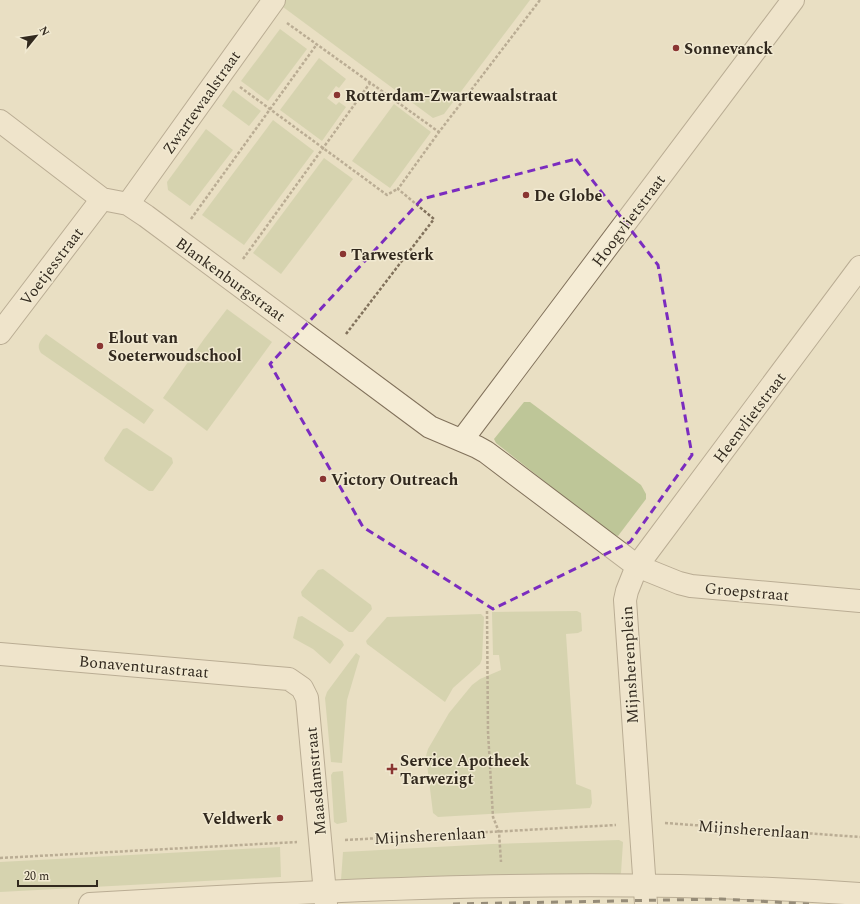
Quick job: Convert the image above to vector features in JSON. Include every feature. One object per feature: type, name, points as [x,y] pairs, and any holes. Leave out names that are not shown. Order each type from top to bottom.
[{"type":"street","name":"Hoogvlietstraat","points":[[462,440],[793,0]]},
{"type":"street","name":"Zwartewaalstraat","points":[[128,204],[220,73],[271,4]]},
{"type":"street","name":"Blankenburgstraat","points":[[0,121],[102,199],[128,204],[332,353],[430,427],[462,440]]},
{"type":"street","name":"Voetjesstraat","points":[[0,332],[102,199]]},
{"type":"street","name":"Heenvlietstraat","points":[[637,566],[860,267]]},
{"type":"street","points":[[462,440],[486,452],[637,566]]},
{"type":"street","name":"Groepstraat","points":[[637,566],[691,586],[860,601]]},
{"type":"street","name":"Mijnsherenplein","points":[[637,566],[625,600],[645,895]]},
{"type":"street","name":"Bonaventurastraat","points":[[0,654],[289,679]]},
{"type":"street","name":"Maasdamstraat","points":[[289,679],[302,688],[307,698],[325,898]]},
{"type":"street","points":[[90,904],[325,898],[502,886],[645,895],[762,888],[860,894]]},
{"type":"path","points":[[220,73],[387,195],[399,188],[439,132],[540,0]]},
{"type":"path","points":[[271,4],[317,44],[439,132]]},
{"type":"path","points":[[177,239],[317,44]]},
{"type":"path","points":[[229,277],[370,83]]},
{"type":"path","points":[[332,353],[434,219],[398,189],[399,188]]},
{"type":"path","points":[[487,610],[488,732],[493,817],[499,832]]},
{"type":"path","name":"Mijnsherenlaan","points":[[0,858],[666,823],[860,837]]},
{"type":"highlighted area","points":[[576,159],[658,265],[692,455],[630,542],[493,609],[363,527],[270,364],[422,199]]},
{"type":"green space","points":[[282,0],[530,0],[444,114],[433,118],[279,4]]},
{"type":"green space","points":[[280,29],[307,49],[268,101],[241,81]]},
{"type":"green space","points":[[319,58],[346,79],[339,88],[336,86],[327,98],[336,105],[339,102],[346,107],[322,141],[280,110]]},
{"type":"green space","points":[[233,90],[261,111],[249,126],[222,106]]},
{"type":"green space","points":[[394,104],[431,132],[390,188],[352,161]]},
{"type":"green space","points":[[273,120],[314,151],[244,245],[202,215]]},
{"type":"green space","points":[[206,129],[233,150],[190,206],[168,190],[167,182]]},
{"type":"green space","points":[[324,158],[353,179],[281,274],[253,253]]},
{"type":"green space","points":[[227,309],[272,342],[207,431],[163,398]]},
{"type":"green space","points":[[46,334],[154,410],[144,424],[41,353],[39,343]]},
{"type":"green space","points":[[524,402],[530,402],[641,485],[646,494],[646,499],[618,536],[611,534],[496,443],[494,439]]},
{"type":"green space","points":[[127,428],[172,458],[173,463],[153,491],[149,491],[105,461],[104,458],[123,429]]},
{"type":"green space","points":[[323,569],[371,605],[372,609],[353,632],[349,632],[302,596],[301,592],[318,570]]},
{"type":"green space","points":[[577,611],[581,613],[582,631],[578,633],[566,634],[576,784],[591,790],[592,803],[590,808],[438,817],[433,813],[426,756],[428,749],[449,713],[472,685],[480,679],[501,670],[499,655],[493,655],[492,612]]},
{"type":"green space","points":[[481,614],[484,617],[482,659],[480,664],[453,688],[445,702],[367,644],[366,641],[387,617]]},
{"type":"green space","points":[[302,616],[342,641],[344,645],[330,664],[313,649],[293,638],[298,617]]},
{"type":"green space","points":[[356,653],[360,656],[347,700],[342,763],[331,762],[325,698],[327,692]]},
{"type":"green space","points":[[343,771],[347,822],[337,824],[334,822],[331,775],[333,772]]},
{"type":"green space","points":[[619,840],[623,842],[621,873],[618,876],[489,875],[341,880],[343,852],[492,844]]},
{"type":"green space","points":[[280,847],[281,877],[0,892],[0,862]]},
{"type":"railway","points":[[453,904],[721,899],[809,904]]},
{"type":"place","name":"Sonnevanck","points":[[676,48]]},
{"type":"place","name":"Rotterdam-Zwartewaalstraat","points":[[337,95]]},
{"type":"place","name":"De Globe","points":[[526,195]]},
{"type":"place","name":"Tarwesterk","points":[[343,254]]},
{"type":"place","name":"Elout van Soeterwoudschool","points":[[100,346]]},
{"type":"place","name":"Victory Outreach","points":[[323,479]]},
{"type":"place","name":"Service Apotheek Tarwezigt","points":[[392,769]]},
{"type":"place","name":"Veldwerk","points":[[280,818]]}]
